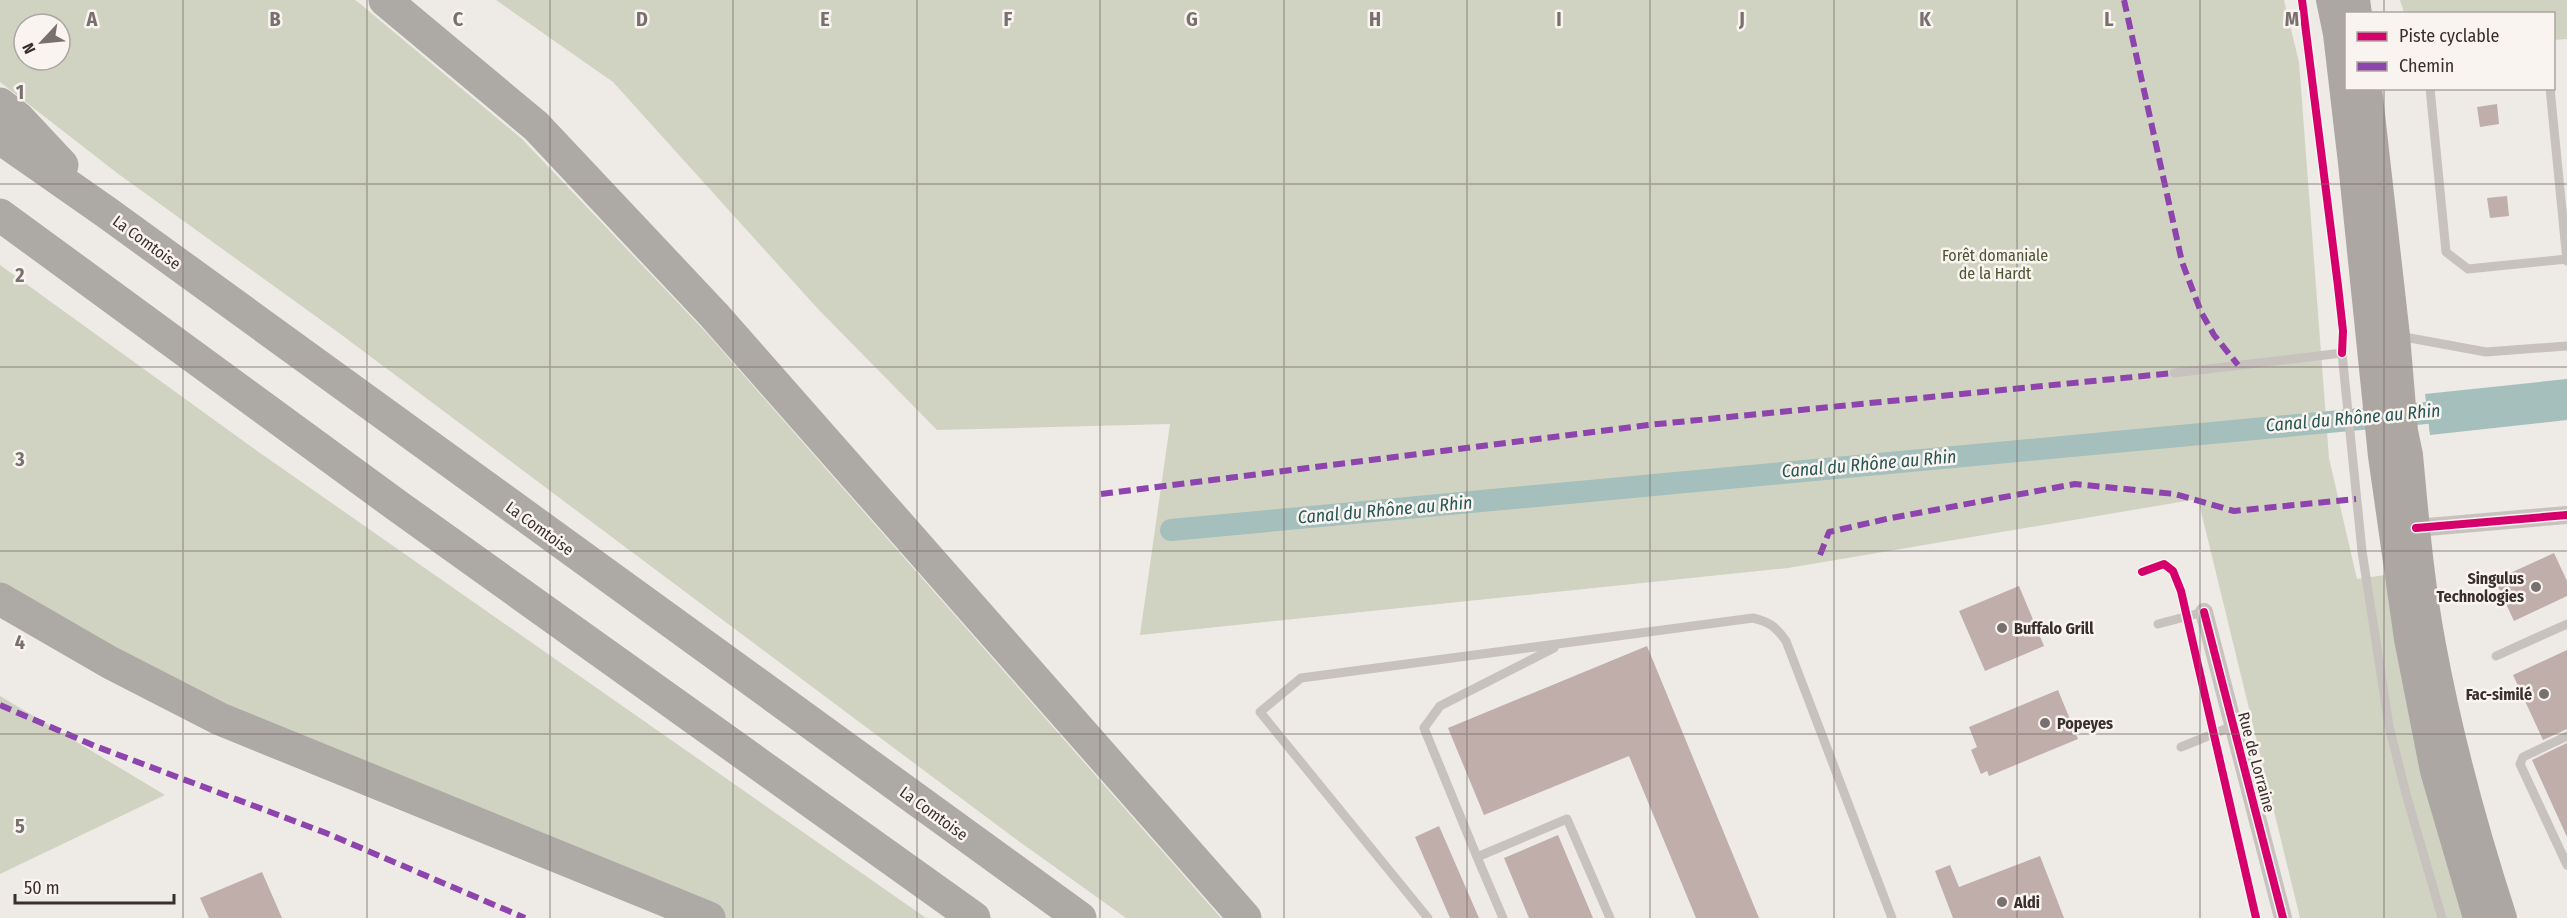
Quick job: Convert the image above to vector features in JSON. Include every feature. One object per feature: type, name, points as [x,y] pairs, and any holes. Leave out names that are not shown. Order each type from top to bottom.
[{"type":"highway","points":[[385,0],[536,126],[553,143],[714,315],[1245,918]]},
{"type":"highway","points":[[0,104],[18,118],[106,213]]},
{"type":"highway","name":"La Comtoise","points":[[0,138],[1080,918]]},
{"type":"highway","points":[[0,215],[399,507],[974,918]]},
{"type":"highway","points":[[0,599],[109,662],[220,719],[709,918]]},
{"type":"main road","points":[[2330,0],[2337,34],[2396,455],[2408,639],[2434,771],[2477,918]]},
{"type":"main road","points":[[2368,90],[2396,336],[2386,377]]},
{"type":"main road","points":[[2396,455],[2416,528],[2431,643],[2451,737],[2484,858],[2504,918]]},
{"type":"street","points":[[2416,528],[2567,514]]},
{"type":"street","name":"Rue de Lorraine","points":[[2204,612],[2283,918]]},
{"type":"lane","points":[[2430,90],[2446,252],[2468,269],[2567,260],[2550,90]]},
{"type":"lane","points":[[2396,336],[2486,352],[2567,346]]},
{"type":"lane","points":[[2174,373],[2342,353],[2362,551],[2389,726],[2442,918]]},
{"type":"lane","points":[[2158,624],[2204,612]]},
{"type":"lane","points":[[1428,918],[1260,712],[1301,678],[1753,618],[1768,622],[1777,628],[1786,641],[1892,918]]},
{"type":"lane","points":[[2496,656],[2567,624]]},
{"type":"lane","points":[[1503,918],[1424,728],[1440,706],[1561,644]]},
{"type":"lane","points":[[2181,747],[2233,726]]},
{"type":"lane","points":[[2567,736],[2523,757],[2520,764],[2567,865]]},
{"type":"lane","points":[[1477,857],[1567,819],[1610,918]]},
{"type":"green space","points":[[0,0],[355,0],[358,2],[522,139],[703,329],[1221,918],[1126,918],[1013,837],[339,333],[117,173],[0,82]]},
{"type":"green space","name":"Forêt domaniale de la Hardt","points":[[496,0],[2284,0],[2299,62],[2329,458],[2357,579],[2385,575],[2464,918],[2300,918],[2198,499],[1788,568],[1140,635],[1170,424],[937,430],[819,310],[613,82]]},
{"type":"green space","points":[[2400,0],[2567,0],[2567,39],[2555,40],[2555,12],[2404,12]]},
{"type":"green space","points":[[0,265],[253,448],[926,918],[726,918],[225,708],[0,587]]},
{"type":"green space","points":[[0,696],[165,795],[0,874]]},
{"type":"water","points":[[2567,379],[2567,420],[2430,435],[2425,394]]},
{"type":"building","points":[[2497,104],[2499,124],[2480,127],[2477,107]]},
{"type":"building","points":[[2507,196],[2509,216],[2490,218],[2487,198]]},
{"type":"building","points":[[2554,553],[2567,581],[2567,596],[2514,621],[2495,580]]},
{"type":"building","name":"Buffalo Grill","points":[[2019,586],[2044,646],[1985,671],[1959,611]]},
{"type":"building","points":[[1647,646],[1759,918],[1696,918],[1629,756],[1484,815],[1448,728]]},
{"type":"building","name":"Fac-similé","points":[[2567,650],[2567,729],[2543,740],[2513,675]]},
{"type":"building","points":[[2058,690],[2078,739],[1989,776],[1987,771],[1981,774],[1971,750],[1977,747],[1969,727]]},
{"type":"building","points":[[2567,743],[2567,837],[2532,760]]},
{"type":"building","points":[[1439,826],[1479,918],[1450,918],[1415,837]]},
{"type":"building","points":[[1558,835],[1593,918],[1529,918],[1504,858]]},
{"type":"building","name":"Aldi","points":[[2040,856],[2064,918],[1953,918],[1935,871],[1950,865],[1959,887]]},
{"type":"building","points":[[262,872],[282,918],[209,918],[200,898]]},
{"type":"waterway","name":"Canal du Rhône au Rhin","points":[[1171,530],[2458,410]]},
{"type":"marked path","points":[[2124,0],[2182,262],[2201,312],[2214,335],[2238,365]]},
{"type":"marked path","points":[[1101,494],[1648,425],[2174,373]]},
{"type":"marked path","points":[[1820,555],[1829,532],[1891,518],[2075,484],[2175,494],[2234,511],[2356,499]]},
{"type":"marked path","points":[[0,705],[95,746],[326,833],[525,918]]},
{"type":"cycle path","points":[[2302,0],[2338,286],[2343,331],[2342,353]]},
{"type":"cycle path","points":[[2416,528],[2567,515]]},
{"type":"cycle path","points":[[2142,572],[2164,564],[2173,571],[2181,591],[2256,918]]},
{"type":"cycle path","points":[[2204,612],[2283,918]]},
{"type":"place","name":"Singulus Technologies","points":[[2536,587]]},
{"type":"place","name":"Buffalo Grill","points":[[2002,628]]},
{"type":"place","name":"Fac-similé","points":[[2544,694]]},
{"type":"place","name":"Popeyes","points":[[2045,723]]},
{"type":"place","name":"Aldi","points":[[2002,902]]}]
